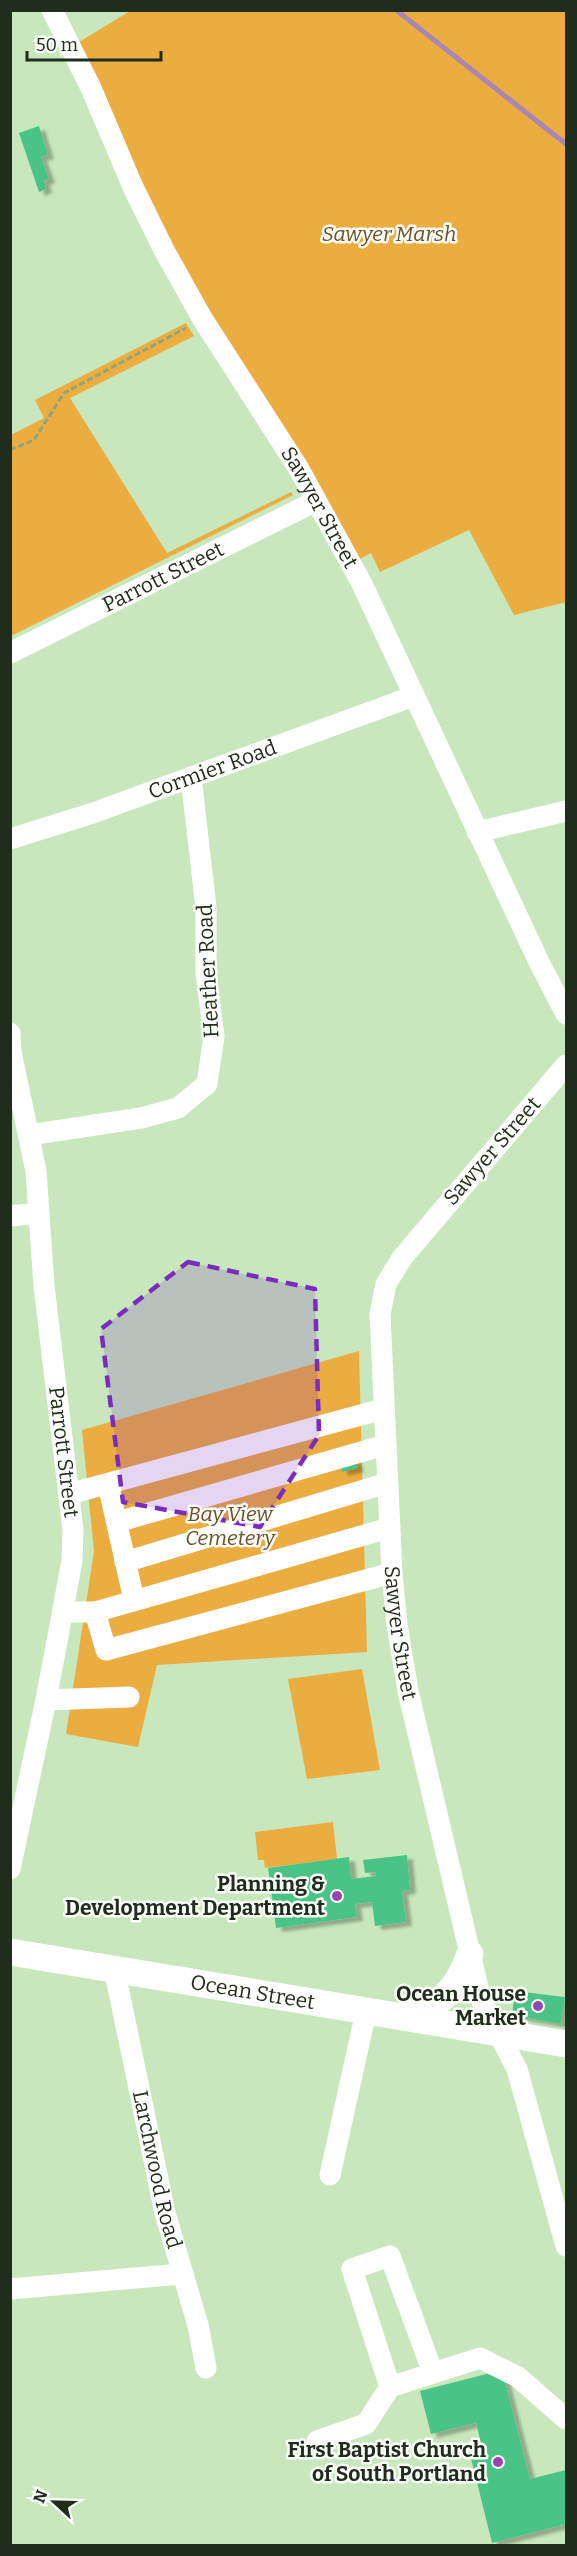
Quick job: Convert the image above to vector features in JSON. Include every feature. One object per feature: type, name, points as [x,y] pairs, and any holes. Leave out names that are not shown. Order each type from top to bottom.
[{"type":"main road","name":"Ocean Street","points":[[10,1952],[567,2044]]},
{"type":"main road","points":[[401,2018],[434,2005],[449,1995],[461,1980],[470,1954]]},
{"type":"street","name":"Sawyer Street","points":[[52,10],[91,88],[133,187],[202,318],[316,501],[362,584],[477,832],[567,1014]]},
{"type":"street","name":"Parrott Street","points":[[10,653],[316,501]]},
{"type":"street","name":"Cormier Road","points":[[10,839],[93,813],[414,696]]},
{"type":"street","name":"Heather Road","points":[[29,1135],[141,1118],[178,1108],[207,1084],[214,1036],[206,974],[206,909],[191,777]]},
{"type":"street","points":[[477,832],[567,811]]},
{"type":"street","name":"Parrott Street","points":[[10,1033],[11,1052],[29,1135],[39,1213],[73,1530],[72,1561],[63,1611],[10,1869]]},
{"type":"street","name":"Sawyer Street","points":[[567,1065],[431,1221],[393,1270],[381,1299],[380,1314],[392,1573],[397,1625],[408,1691],[481,2000],[516,2069],[567,2246]]},
{"type":"street","points":[[10,1216],[39,1213]]},
{"type":"street","points":[[69,1494],[383,1409]]},
{"type":"street","points":[[117,1522],[385,1445]]},
{"type":"street","points":[[125,1562],[387,1482]]},
{"type":"street","points":[[108,1484],[134,1600]]},
{"type":"street","points":[[63,1611],[95,1612],[389,1528]]},
{"type":"street","points":[[95,1612],[106,1650],[392,1573]]},
{"type":"street","points":[[46,1700],[129,1698]]},
{"type":"street","name":"Larchwood Road","points":[[114,1968],[165,2213],[198,2325],[206,2368]]},
{"type":"street","points":[[330,2175],[366,2012]]},
{"type":"street","points":[[390,2387],[351,2269],[390,2256],[433,2373]]},
{"type":"street","points":[[10,2289],[182,2274]]},
{"type":"street","points":[[317,2441],[366,2424],[390,2387],[480,2358],[518,2377],[567,2419]]},
{"type":"path","points":[[10,450],[34,440],[64,393],[158,345],[202,318]]},
{"type":"highlighted area","points":[[188,1262],[315,1289],[319,1435],[260,1527],[123,1502],[101,1329]]},
{"type":"green space","name":"Sawyer Marsh","points":[[130,11],[566,11],[566,602],[514,615],[469,530],[380,572],[371,553],[351,564],[202,318],[71,47]]},
{"type":"green space","points":[[186,323],[194,336],[70,398],[167,553],[291,492],[293,495],[11,636],[11,435],[44,418],[35,400]]},
{"type":"green space","name":"Bay View Cemetery","points":[[359,1351],[367,1652],[157,1665],[138,1747],[66,1734],[94,1551],[82,1430]]},
{"type":"green space","points":[[362,1669],[380,1770],[307,1779],[288,1679]]},
{"type":"green space","points":[[333,1822],[337,1859],[265,1868],[264,1860],[258,1860],[255,1832]]},
{"type":"building","points":[[39,126],[48,155],[41,157],[49,179],[44,181],[46,189],[39,192],[19,133]]},
{"type":"building","points":[[355,1459],[358,1468],[342,1472],[340,1463]]},
{"type":"building","name":"Planning & Development Department","points":[[407,1855],[410,1890],[402,1891],[406,1922],[375,1926],[372,1902],[355,1904],[357,1917],[276,1928],[268,1868],[349,1857],[351,1879],[376,1876],[376,1872],[365,1873],[363,1860]]},
{"type":"building","name":"Ocean House Market","points":[[515,1991],[565,1997],[561,2024],[512,2015]]},
{"type":"building","name":"First Baptist Church of South Portland","points":[[502,2370],[530,2479],[566,2470],[566,2524],[492,2543],[470,2454],[483,2451],[476,2423],[431,2434],[420,2391]]},
{"type":"waterway","points":[[396,10],[566,144]]},
{"type":"place","name":"Planning & Development Department","points":[[337,1896]]},
{"type":"place","name":"Ocean House Market","points":[[538,2006]]},
{"type":"place","name":"First Baptist Church of South Portland","points":[[498,2462]]}]
